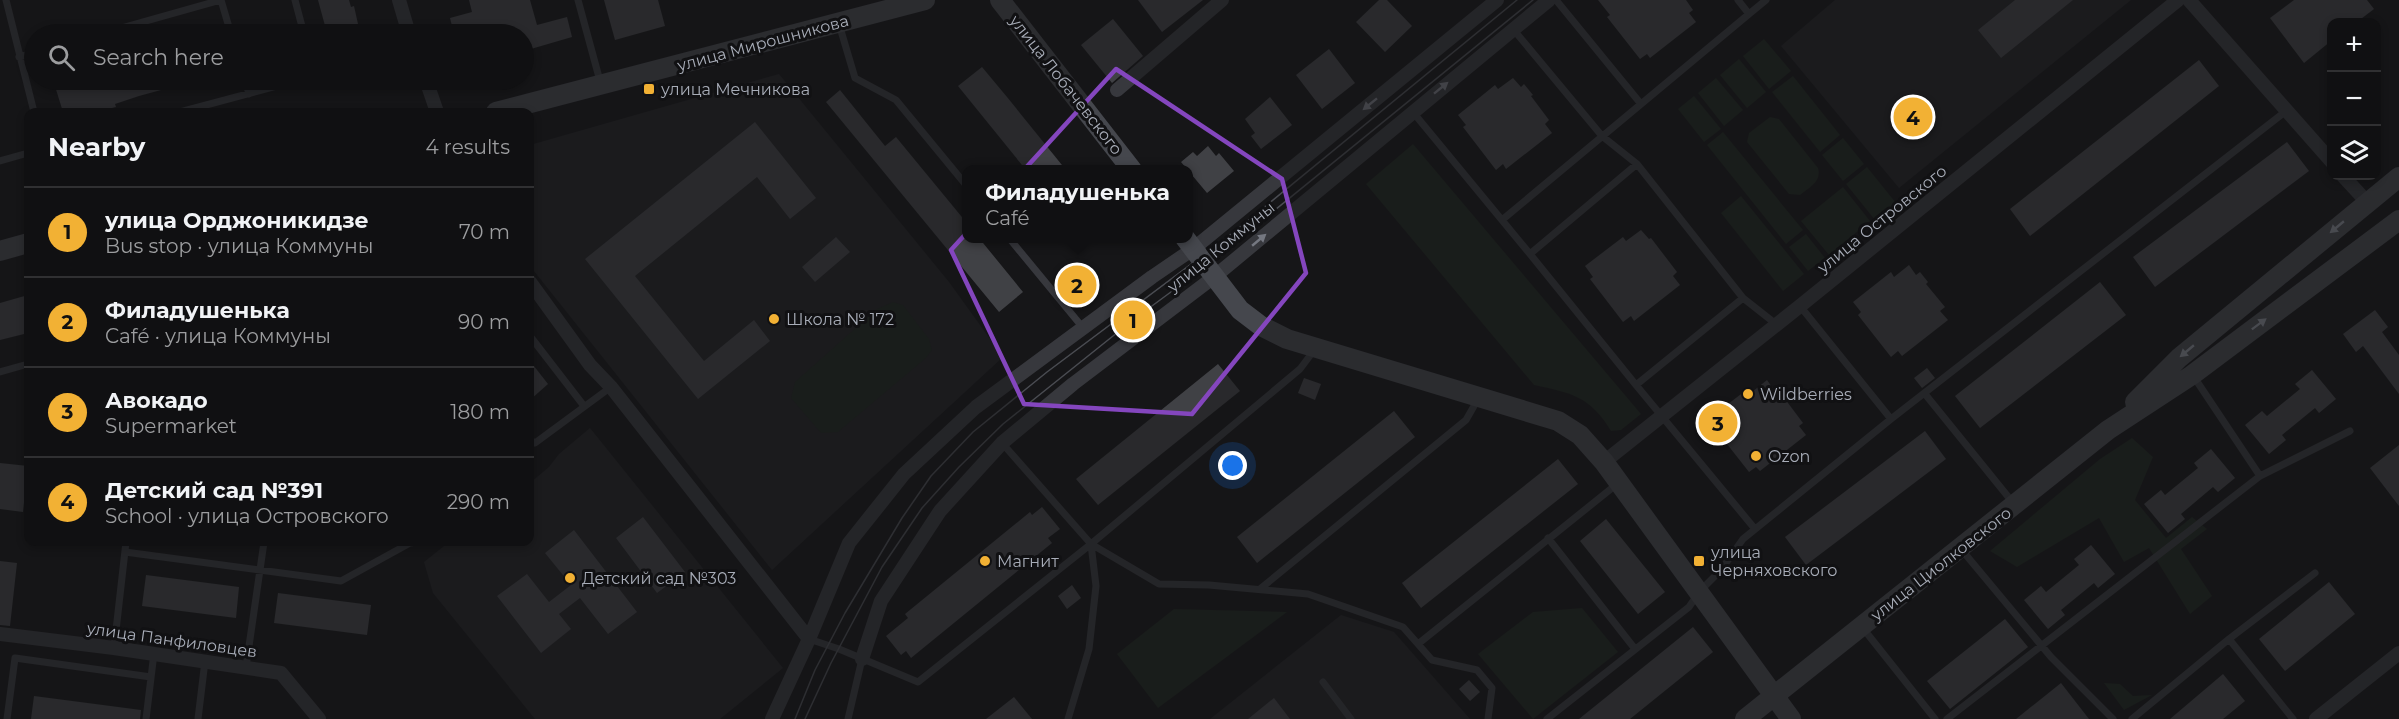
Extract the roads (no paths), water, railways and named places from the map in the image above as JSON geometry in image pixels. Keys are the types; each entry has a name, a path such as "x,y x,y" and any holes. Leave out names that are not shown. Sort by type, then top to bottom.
{"street":[{"path":"399,0 406,24"},
{"name":"улица Мирошникова","path":"512,108 925,0"},
{"name":"улица Лобачевского","path":"1000,0 1128,165"},
{"path":"1117,90 1221,0"},
{"name":"улица Коммуны","path":"1193,241 1497,0"},
{"name":"улица Коммуны","path":"862,659 881,602 940,511 1002,442 1549,0"},
{"name":"улица Островского","path":"1604,462 2178,0"},
{"path":"2189,0 2327,157"},
{"path":"429,90 435,108"},
{"name":"улица Циолковского","path":"1773,696 2016,506 2108,430 2179,358 2399,177"},
{"path":"2347,180 2367,202"},
{"name":"улица Циолковского","path":"2108,430 2192,375 2396,228"},
{"path":"0,251 24,244"},
{"path":"1189,244 1240,310 1261,326 1287,339 1558,421 1580,435 1604,462 1700,591 1791,719"},
{"name":"улица Коммуны","path":"772,719 849,543 904,474 976,407 1152,277 1189,244"},
{"path":"534,288 590,366 611,387 808,639"},
{"name":"улица Панфиловцев","path":"0,634 154,653 281,673 319,719"},
{"path":"2316,719 2399,653"},
{"path":"1744,719 1773,696"}],"lane":[{"path":"6,0 24,73"},
{"path":"136,24 221,0 228,24"},
{"path":"295,0 301,24"},
{"path":"578,0 601,86"},
{"path":"1556,0 1641,104"},
{"path":"1737,0 1749,14"},
{"path":"1502,220 1766,0"},
{"path":"838,22 855,78 896,100 962,180"},
{"path":"1513,29 1602,136 1637,164 1743,298 1776,324"},
{"path":"20,57 24,56"},
{"path":"28,90 33,108"},
{"path":"248,90 249,94"},
{"path":"195,108 263,90"},
{"path":"1412,111 1660,417 1755,529"},
{"path":"1547,719 1689,607 1700,591 1721,570 1743,539 1755,529 1891,419 2286,111"},
{"path":"0,161 24,154"},
{"path":"1530,254 1637,164"},
{"path":"1014,243 1084,329"},
{"path":"1636,386 1743,298"},
{"path":"1800,306 1891,419"},
{"path":"534,341 584,406"},
{"path":"808,639 918,682 1091,544 1300,369 1316,348"},
{"path":"0,372 24,365"},
{"path":"2192,375 2260,476"},
{"path":"534,442 611,387"},
{"path":"1925,394 2016,506"},
{"path":"1260,589 1466,420 1478,398"},
{"path":"1947,719 2260,476 2350,431"},
{"path":"1002,442 1091,544 1159,584 1308,594 1403,627 1432,660 1477,670 1492,688 1488,719"},
{"path":"1418,644 1619,482"},
{"path":"1548,538 1635,649"},
{"path":"1068,719 1089,649 1096,586 1091,544"},
{"path":"114,648 125,546"},
{"path":"246,667 263,546"},
{"path":"124,552 341,581 405,546"},
{"path":"1961,549 2042,647 2113,719"},
{"path":"2132,719 2229,639 2315,573"},
{"path":"1862,626 1935,719"},
{"path":"2229,639 2293,719"},
{"path":"146,719 154,653"},
{"path":"7,719 15,658 151,677"},
{"path":"848,719 862,659"},
{"path":"198,719 205,661"},
{"path":"1323,682 1351,719"}],"tram line":[{"path":"795,719 815,670 845,613 902,518 931,476 973,432 1047,372 1234,232 1517,0"},
{"path":"805,719 831,663 882,567 922,508 959,467 1003,424 1133,320 1206,266 1533,0"}],"place":[{"name":"улица Мечникова","path":"649,89"},
{"name":"Детский сад №391","path":"1913,117"},
{"name":"Филадушенька","path":"1077,285"},
{"name":"Школа № 172","path":"774,319"},
{"name":"улица Орджоникидзе","path":"1133,320"},
{"name":"Wildberries","path":"1748,394"},
{"name":"Авокадо","path":"1718,423"},
{"name":"Ozon","path":"1756,456"},
{"name":"Магнит","path":"985,561"},
{"name":"улица Черняховского","path":"1699,561"},
{"name":"Детский сад №303","path":"570,578"}]}
